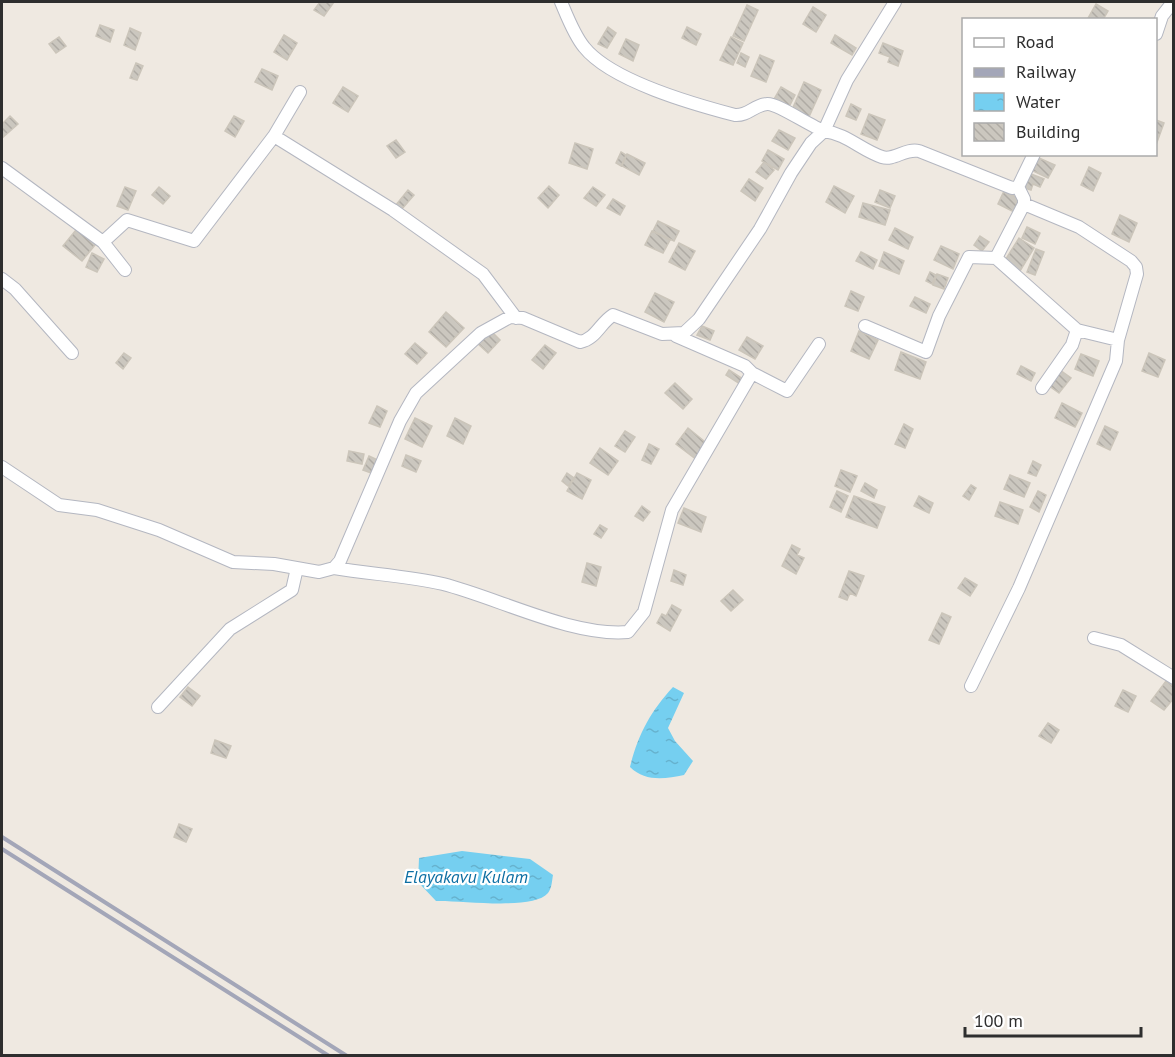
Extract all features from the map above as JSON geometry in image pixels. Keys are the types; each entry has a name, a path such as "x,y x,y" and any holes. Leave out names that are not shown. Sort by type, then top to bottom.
{"street":[{"path":"561,2 583,46 598,61 670,98 735,115 746,114 760,106 773,105 824,131 852,140 882,157 892,158 911,149 1004,187 1018,187"},
{"path":"676,336 690,329 699,319 760,229 791,173 811,143 824,131 847,80 894,2"},
{"path":"1157,29 1162,16 1173,2"},
{"path":"104,242 127,220 194,241 274,136 300,92"},
{"path":"274,136 393,210 483,274 516,318"},
{"path":"1018,187 1033,156"},
{"path":"2,168 104,242 125,270"},
{"path":"996,258 1024,204 1018,187"},
{"path":"971,686 1029,567 1116,361 1118,340 1137,274 1135,265 1078,227 1024,204"},
{"path":"865,326 926,352 939,316 969,256 996,258 1077,330 1118,340"},
{"path":"2,279 15,289 72,353"},
{"path":"334,568 340,561 410,401 482,333 497,322 516,318 580,342 593,336 605,320 613,315 662,334 676,336 746,366 752,373 787,391 819,344"},
{"path":"1042,388 1072,345 1077,330"},
{"path":"2,467 60,505 97,510 159,530 233,562 319,572 334,568 442,584 581,627 615,633 628,632 644,612 672,510 752,373"},
{"path":"158,707 230,629 292,590 297,568"},
{"path":"1094,638 1121,645 1173,678"}],"water":[{"path":"673,687 684,693 668,728 675,741 693,761 684,775 656,778 642,775 630,767 637,744 658,705"},
{"name":"Elayakavu Kulam","path":"462,851 530,859 553,875 550,889 540,898 528,902 436,901 418,882 419,858"}],"building":[{"path":"320,2 334,2 324,16 314,10"},
{"path":"1096,4 1108,11 1104,18 1088,18"},
{"path":"747,5 758,10 744,41 733,36"},
{"path":"813,7 826,15 816,32 803,24"},
{"path":"100,25 114,30 110,42 96,36"},
{"path":"608,27 616,33 607,48 598,44"},
{"path":"687,27 701,34 696,45 682,38"},
{"path":"130,28 141,33 135,50 124,45"},
{"path":"284,35 297,43 287,60 274,52"},
{"path":"835,35 856,48 852,55 831,43"},
{"path":"59,37 66,46 56,53 49,44"},
{"path":"731,37 743,43 733,65 720,60"},
{"path":"626,39 639,45 633,61 619,54"},
{"path":"883,43 903,51 898,66 888,62 890,57 879,53"},
{"path":"741,53 749,57 745,67 737,63"},
{"path":"760,55 774,61 766,82 751,76"},
{"path":"136,63 143,66 137,80 130,78"},
{"path":"262,69 278,76 272,90 255,82"},
{"path":"804,82 821,90 808,119 791,112"},
{"path":"343,87 358,96 348,112 333,103"},
{"path":"781,87 795,95 788,109 773,101"},
{"path":"851,104 861,109 856,120 846,116"},
{"path":"869,114 885,120 877,140 861,134"},
{"path":"10,116 18,124 2,138 2,124"},
{"path":"234,116 244,121 235,137 225,131"},
{"path":"1157,120 1164,123 1157,142"},
{"path":"779,130 795,138 788,150 772,141"},
{"path":"396,140 405,152 396,158 387,146"},
{"path":"575,143 593,149 587,169 569,163"},
{"path":"768,150 784,159 778,170 762,161"},
{"path":"621,152 626,155 621,166 616,163"},
{"path":"627,154 645,163 639,175 622,166"},
{"path":"1039,158 1055,165 1048,178 1033,171"},
{"path":"764,162 774,170 766,179 756,172"},
{"path":"1089,167 1101,173 1093,191 1081,185"},
{"path":"1031,174 1044,179 1040,187 1033,184 1031,190 1025,188"},
{"path":"749,179 763,188 755,201 741,191"},
{"path":"549,186 559,195 548,208 538,198"},
{"path":"834,186 854,196 845,213 826,202"},
{"path":"125,187 136,191 128,210 117,206"},
{"path":"159,187 170,196 163,204 152,195"},
{"path":"593,187 605,195 596,206 584,198"},
{"path":"408,190 414,195 401,210 395,206"},
{"path":"880,190 895,196 890,208 875,202"},
{"path":"1004,191 1022,200 1016,213 998,204"},
{"path":"613,199 625,206 620,215 607,208"},
{"path":"863,203 890,210 885,225 859,217"},
{"path":"1120,215 1137,223 1129,242 1112,234"},
{"path":"658,221 679,231 674,241 653,231"},
{"path":"80,225 99,240 82,261 63,246"},
{"path":"1027,227 1040,233 1035,244 1022,238"},
{"path":"895,228 913,237 908,249 889,240"},
{"path":"652,231 670,240 663,253 645,245"},
{"path":"980,236 989,242 982,251 974,245"},
{"path":"1019,238 1034,248 1020,271 1004,262"},
{"path":"679,243 695,251 685,270 669,262"},
{"path":"941,246 959,254 953,269 934,260"},
{"path":"1036,249 1044,252 1035,275 1027,272"},
{"path":"861,252 877,260 873,269 856,261"},
{"path":"884,252 904,261 899,274 879,266"},
{"path":"92,253 104,259 97,272 86,267"},
{"path":"930,272 936,275 932,284 926,281"},
{"path":"937,274 948,278 944,289 933,285"},
{"path":"851,291 864,297 858,311 845,306"},
{"path":"655,293 674,302 664,322 645,312"},
{"path":"915,297 930,304 926,313 910,306"},
{"path":"446,312 464,328 446,347 429,332"},
{"path":"702,326 714,331 710,340 697,335"},
{"path":"490,330 500,340 488,353 477,343"},
{"path":"859,331 878,340 869,359 851,351"},
{"path":"747,337 763,346 755,359 739,350"},
{"path":"415,343 427,353 417,364 405,354"},
{"path":"545,345 556,353 543,369 532,360"},
{"path":"901,352 926,362 920,379 895,370"},
{"path":"124,353 131,358 123,369 116,363"},
{"path":"1149,353 1165,360 1158,377 1142,371"},
{"path":"1081,354 1099,361 1093,376 1075,369"},
{"path":"1021,366 1035,373 1031,381 1017,374"},
{"path":"729,370 743,379 740,384 726,375"},
{"path":"1060,370 1071,378 1059,393 1048,385"},
{"path":"675,383 692,399 683,409 665,393"},
{"path":"1062,403 1082,413 1075,427 1055,418"},
{"path":"377,406 387,411 380,427 369,423"},
{"path":"415,418 432,426 422,447 405,439"},
{"path":"455,418 471,426 463,444 447,436"},
{"path":"904,424 913,429 905,448 895,444"},
{"path":"1105,426 1118,432 1110,450 1097,444"},
{"path":"688,428 709,445 697,460 676,444"},
{"path":"625,431 635,437 625,452 615,446"},
{"path":"649,444 659,449 651,464 642,460"},
{"path":"600,448 618,461 608,475 590,463"},
{"path":"349,451 364,454 362,464 347,461"},
{"path":"406,455 421,461 416,472 402,466"},
{"path":"369,456 380,461 374,474 363,470"},
{"path":"1033,461 1041,465 1036,476 1028,473"},
{"path":"841,470 857,476 850,492 835,486"},
{"path":"567,473 574,478 568,486 562,481"},
{"path":"577,473 591,480 582,499 567,491"},
{"path":"1010,475 1030,483 1024,497 1004,489"},
{"path":"865,483 877,490 874,498 861,491"},
{"path":"971,485 976,488 969,500 963,496"},
{"path":"837,491 848,496 841,512 830,507"},
{"path":"1038,491 1046,495 1039,512 1030,507"},
{"path":"854,496 885,507 877,528 846,517"},
{"path":"919,496 933,503 929,513 914,506"},
{"path":"1000,502 1023,510 1018,524 995,516"},
{"path":"642,506 650,512 643,521 635,516"},
{"path":"684,508 706,517 701,532 678,523"},
{"path":"600,525 607,529 601,538 594,534"},
{"path":"792,545 800,549 797,555 804,558 796,574 782,566"},
{"path":"587,563 601,567 596,586 582,582"},
{"path":"674,570 686,575 683,585 671,581"},
{"path":"849,571 864,576 856,596 850,593 847,600 839,597"},
{"path":"965,578 977,585 970,596 958,588"},
{"path":"733,590 743,600 731,611 721,601"},
{"path":"672,605 681,610 670,631 657,623 662,614 666,616"},
{"path":"942,613 951,617 939,644 929,640"},
{"path":"1166,681 1174,687 1174,698 1164,710 1151,701"},
{"path":"188,687 200,696 192,706 180,697"},
{"path":"1123,690 1136,696 1128,712 1115,706"},
{"path":"1048,723 1059,730 1051,743 1039,736"},
{"path":"215,740 231,746 226,758 211,753"},
{"path":"179,824 192,829 186,842 174,837"}],"railway":[{"path":"2,837 347,1056"},
{"path":"2,849 329,1056"}]}
